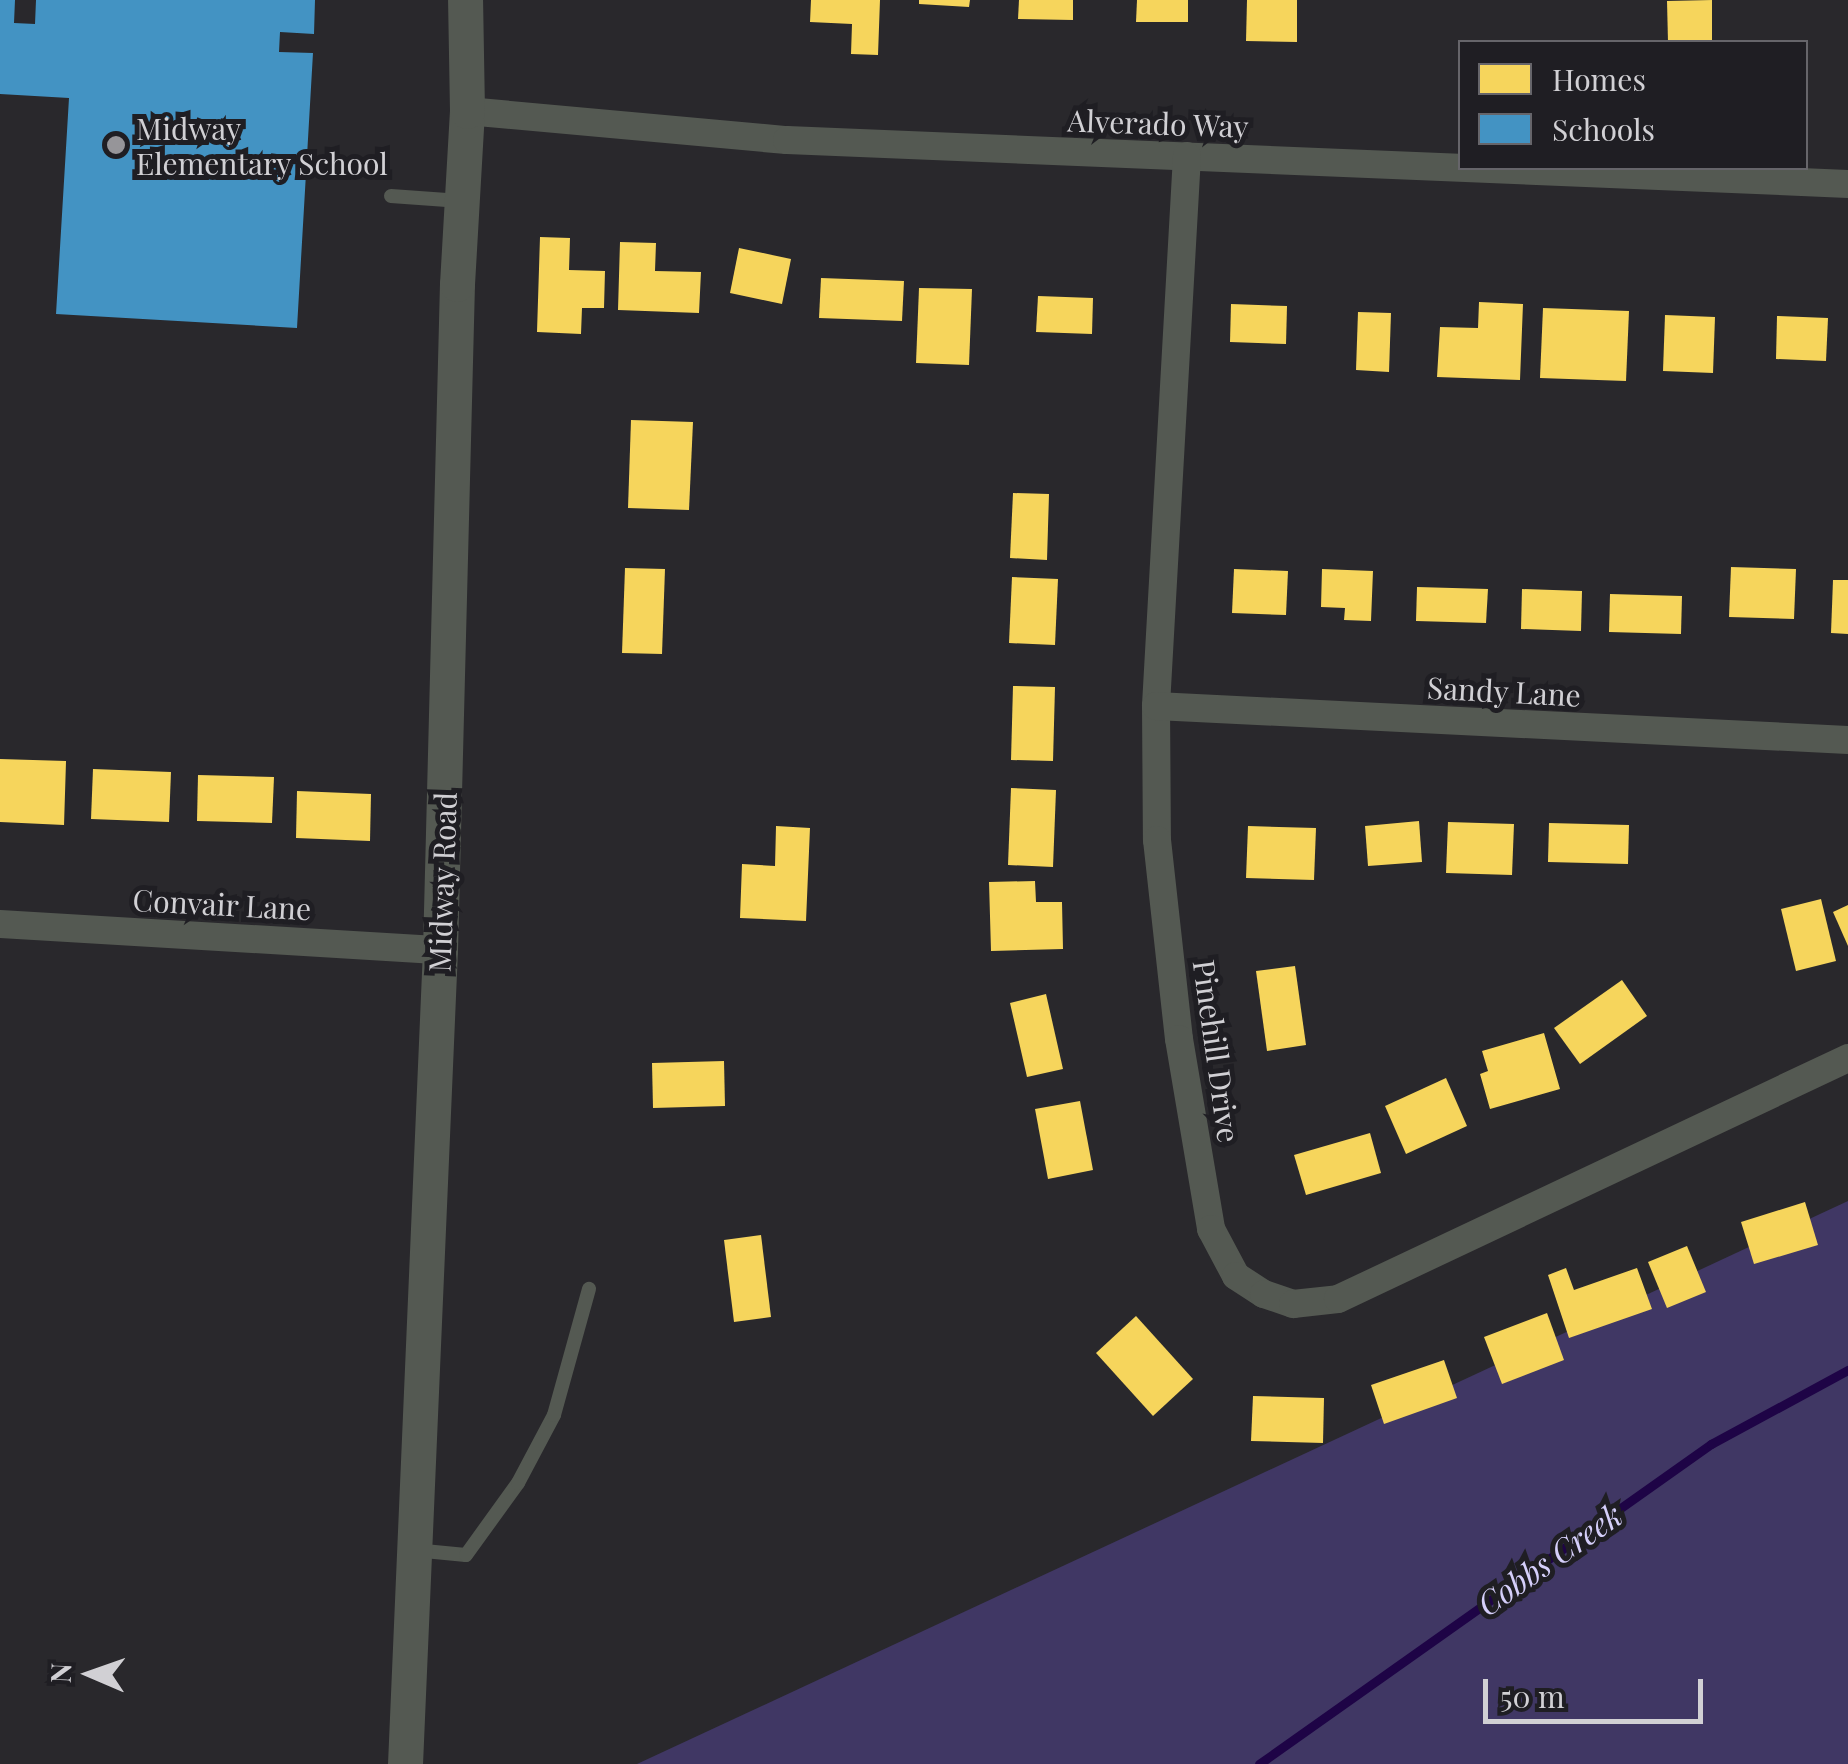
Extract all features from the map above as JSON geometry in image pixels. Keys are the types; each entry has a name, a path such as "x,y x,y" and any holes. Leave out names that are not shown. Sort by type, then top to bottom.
{"street":[{"name":"Midway Road","path":"406,1764 440,950 467,111 465,0"},
{"name":"Alverado Way","path":"467,111 787,140 1458,167"},
{"name":"Pinehill Drive","path":"1187,156 1156,706 1157,840 1180,1040 1211,1229 1236,1276 1264,1294 1292,1304 1338,1298 1848,1058"},
{"name":"Alverado Way","path":"1518,170 1848,184"},
{"name":"Sandy Lane","path":"1156,706 1848,740"},
{"name":"Convair Lane","path":"0,924 440,950"}],"lane":[{"path":"391,196 462,201"},
{"path":"414,1550 466,1555 518,1483 554,1415 589,1289"}],"shaded area":[{"path":"1848,1201 1848,1764 637,1764"}],"building: Homes":[{"path":"811,0 880,0 878,55 851,54 852,24 810,22"},
{"path":"919,0 970,0 969,7 919,4"},
{"path":"1019,0 1073,0 1073,20 1018,19"},
{"path":"1137,0 1188,0 1188,22 1136,22"},
{"path":"1247,0 1297,0 1297,42 1246,41"},
{"path":"1712,0 1712,40 1668,40 1667,1"},
{"path":"540,237 570,238 569,270 605,271 604,308 582,308 581,334 537,332"},
{"path":"620,242 656,243 655,271 701,272 699,313 618,310"},
{"path":"739,248 791,259 782,304 730,293"},
{"path":"821,278 904,281 902,321 819,318"},
{"path":"919,288 972,289 969,365 916,363"},
{"path":"1038,296 1093,298 1092,334 1036,332"},
{"path":"1479,302 1523,304 1520,380 1437,377 1440,327 1478,328"},
{"path":"1231,304 1287,306 1286,344 1230,342"},
{"path":"1543,308 1629,311 1626,381 1540,378"},
{"path":"1358,312 1391,313 1389,372 1356,370"},
{"path":"1665,315 1715,317 1713,373 1663,371"},
{"path":"1777,316 1828,318 1826,361 1776,359"},
{"path":"631,420 693,422 689,510 628,508"},
{"path":"1013,493 1049,494 1047,560 1010,558"},
{"path":"1731,567 1796,569 1794,619 1729,617"},
{"path":"625,568 665,569 662,654 622,653"},
{"path":"1234,569 1288,571 1286,615 1232,613"},
{"path":"1322,569 1373,571 1371,621 1344,620 1345,608 1321,607"},
{"path":"1012,577 1058,579 1055,645 1009,643"},
{"path":"1833,580 1848,580 1848,634 1831,633"},
{"path":"1417,587 1488,589 1486,623 1416,621"},
{"path":"1522,589 1582,591 1581,631 1521,629"},
{"path":"1610,594 1682,596 1681,634 1609,632"},
{"path":"1013,686 1055,687 1053,761 1011,760"},
{"path":"0,759 66,761 64,825 0,822"},
{"path":"93,769 171,772 169,822 91,819"},
{"path":"198,775 274,777 272,823 197,821"},
{"path":"1011,788 1056,790 1053,867 1008,865"},
{"path":"297,791 371,794 370,841 296,838"},
{"path":"1419,821 1422,862 1368,866 1365,826"},
{"path":"1448,822 1514,824 1512,875 1446,873"},
{"path":"1549,823 1629,825 1628,864 1548,862"},
{"path":"776,826 810,828 806,921 740,918 742,864 775,866"},
{"path":"1248,826 1316,828 1314,880 1246,878"},
{"path":"1035,881 1036,902 1062,902 1063,949 991,951 989,882"},
{"path":"1821,899 1836,961 1796,971 1781,909"},
{"path":"1848,905 1848,946 1833,912"},
{"path":"1295,966 1306,1045 1267,1051 1256,971"},
{"path":"1622,980 1647,1016 1580,1064 1554,1028"},
{"path":"1046,994 1063,1069 1027,1077 1010,1003"},
{"path":"1544,1033 1560,1089 1490,1109 1480,1074 1488,1071 1482,1051"},
{"path":"724,1061 725,1106 653,1108 652,1063"},
{"path":"1446,1078 1467,1126 1406,1154 1385,1106"},
{"path":"1080,1101 1093,1170 1048,1179 1035,1109"},
{"path":"1370,1133 1381,1173 1306,1195 1294,1155"},
{"path":"1805,1202 1818,1245 1754,1264 1741,1222"},
{"path":"761,1235 771,1317 734,1322 724,1240"},
{"path":"1687,1246 1706,1292 1667,1308 1648,1262"},
{"path":"1566,1268 1574,1290 1637,1268 1652,1309 1569,1338 1548,1275"},
{"path":"1547,1313 1564,1360 1502,1384 1484,1337"},
{"path":"1136,1316 1193,1379 1153,1416 1096,1353"},
{"path":"1444,1360 1457,1398 1384,1424 1371,1385"},
{"path":"1253,1396 1324,1398 1323,1443 1251,1441"}],"building: Schools":[{"path":"0,0 15,0 14,23 35,24 36,0 315,0 314,34 280,32 279,52 313,53 297,328 56,314 69,98 0,94"}],"waterway":[{"name":"Cobbs Creek","path":"1259,1764 1711,1444 1848,1370"}],"place":[{"name":"Midway Elementary School","path":"116,145"}]}
